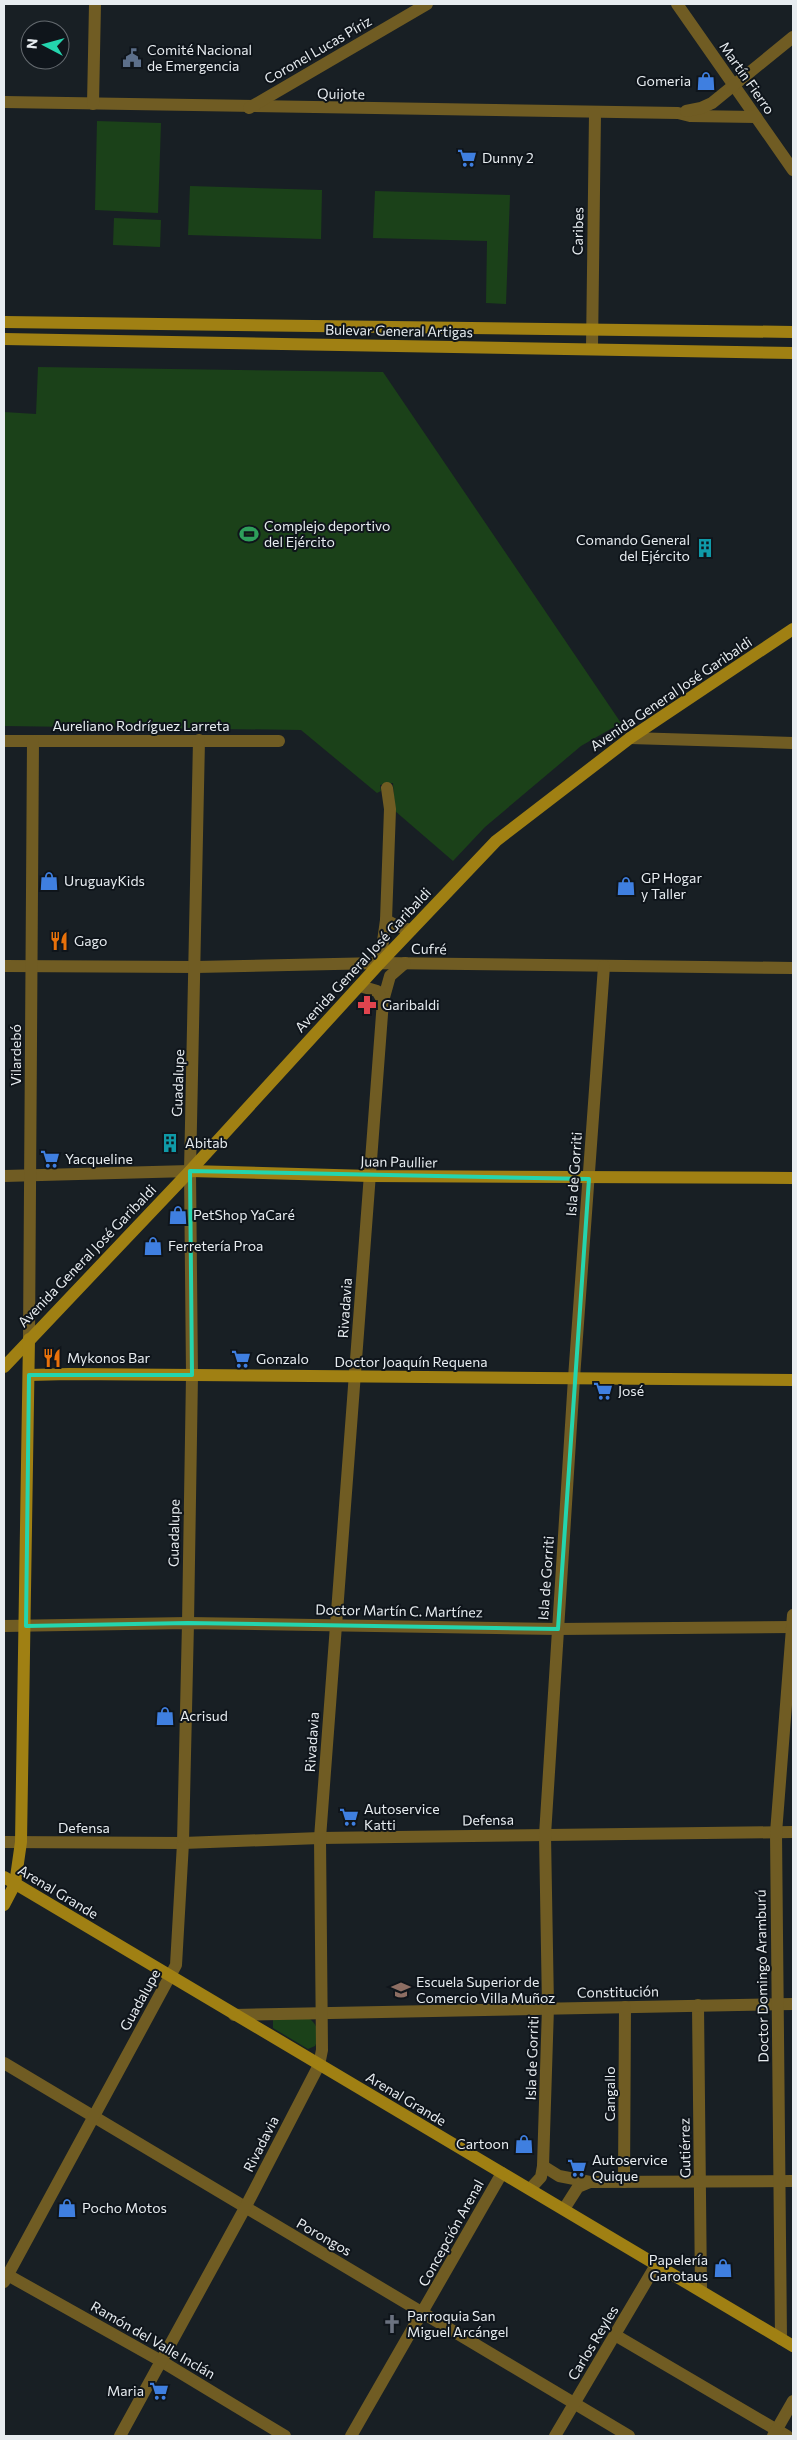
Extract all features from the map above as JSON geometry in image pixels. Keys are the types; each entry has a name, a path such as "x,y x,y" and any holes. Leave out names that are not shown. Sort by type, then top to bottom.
{"street":[{"path":"93,104 95,4"},
{"name":"Martín Fierro","path":"677,4 793,170"},
{"name":"Coronel Lucas Píriz","path":"249,108 420,6"},
{"name":"Quijote","path":"4,102 249,108 678,113 707,106 735,86 793,37"},
{"name":"Caribes","path":"592,349 595,113"},
{"name":"Quijote","path":"678,113 690,116 756,117"},
{"name":"Bulevar General Artigas","path":"4,322 592,331 793,332"},
{"name":"Bulevar General Artigas","path":"4,340 793,353"},
{"name":"Avenida General José Garibaldi","path":"4,1367 496,841 630,738 793,629"},
{"path":"630,738 793,743"},
{"name":"Guadalupe","path":"5,2277 176,1965 183,1842 188,1623 192,1375 190,1170 196,967 199,740"},
{"name":"Aureliano Rodríguez Larreta","path":"4,741 279,741"},
{"name":"Vilardebó","path":"4,1905 15,1884 21,1842 29,1375 34,741"},
{"path":"380,963 386,920 390,809 387,788"},
{"path":"386,920 397,926 412,930"},
{"name":"Cufré","path":"4,966 196,967 380,963 793,968"},
{"name":"Rivadavia","path":"120,2436 245,2208 319,2065 322,2050 320,1838 383,1001 390,976 405,964"},
{"name":"Isla de Gorriti","path":"530,2189 540,2177 543,2166 548,2007 545,1835 574,1378 604,966"},
{"path":"360,986 377,991 383,1001"},
{"name":"Juan Paullier","path":"4,1176 190,1170 370,1176 589,1179 793,1178"},
{"name":"Doctor Joaquín Requena","path":"29,1375 793,1380"},
{"name":"Doctor Domingo Aramburú","path":"781,2339 776,1833 793,1615"},
{"name":"Doctor Martín C. Martínez","path":"4,1626 188,1623 558,1629 793,1627"},
{"name":"Defensa","path":"4,1842 183,1842 320,1838 793,1832"},
{"name":"Arenal Grande","path":"4,1877 793,2346"},
{"name":"Constitución","path":"234,2015 548,2007 793,2004"},
{"name":"Gutiérrez","path":"698,2006 701,2290"},
{"name":"Cangallo","path":"624,2182 625,2007"},
{"name":"Porongos","path":"4,2063 629,2436"},
{"path":"543,2166 559,2176 590,2182 793,2181"},
{"name":"Concepción Arenal","path":"351,2436 424,2313 502,2173"},
{"path":"564,2209 578,2187 590,2182"},
{"name":"Carlos Reyles","path":"555,2436 656,2265"},
{"name":"Ramón del Valle Inclán","path":"5,2277 161,2361 285,2436"},
{"path":"615,2335 779,2434 793,2401"}],"highlighted area":[{"path":"190,1171 589,1179 558,1629 188,1623 26,1626 29,1375 192,1375"}],"green space":[{"path":"97,121 161,123 158,213 95,210"},
{"path":"190,186 322,190 321,239 188,235"},
{"path":"375,191 510,195 506,304 486,303 487,241 373,238"},
{"path":"114,218 161,220 160,247 113,245"},
{"name":"Complejo deportivo del Ejército","path":"38,367 383,372 621,723 581,746 485,827 453,861 395,811 393,783 380,785 381,791 377,793 301,730 4,726 4,412 36,414"},
{"path":"273,2018 308,2018 311,2020 317,2030 315,2046 308,2049 273,2028"}],"place":[{"name":"Comité Nacional de Emergencia","path":"132,58"},
{"name":"Gomeria","path":"706,81"},
{"name":"Dunny 2","path":"467,158"},
{"name":"Complejo deportivo del Ejército","path":"249,534"},
{"name":"Comando General del Ejército","path":"705,548"},
{"name":"UruguayKids","path":"49,881"},
{"name":"GP Hogar y Taller","path":"626,886"},
{"name":"Gago","path":"59,941"},
{"name":"Garibaldi","path":"367,1005"},
{"name":"Abitab","path":"170,1143"},
{"name":"Yacqueline","path":"50,1159"},
{"name":"PetShop YaCaré","path":"178,1215"},
{"name":"Ferretería Proa","path":"153,1246"},
{"name":"Mykonos Bar","path":"52,1358"},
{"name":"Gonzalo","path":"241,1359"},
{"name":"José","path":"603,1391"},
{"name":"Acrisud","path":"165,1716"},
{"name":"Autoservice Katti","path":"349,1817"},
{"name":"Escuela Superior de Comercio Villa Muñoz","path":"401,1990"},
{"name":"Cartoon","path":"524,2144"},
{"name":"Autoservice Quique","path":"577,2168"},
{"name":"Pocho Motos","path":"67,2208"},
{"name":"Papelería Garotaus","path":"723,2268"},
{"name":"Parroquia San Miguel Arcángel","path":"392,2324"},
{"name":"Maria","path":"159,2391"}]}
